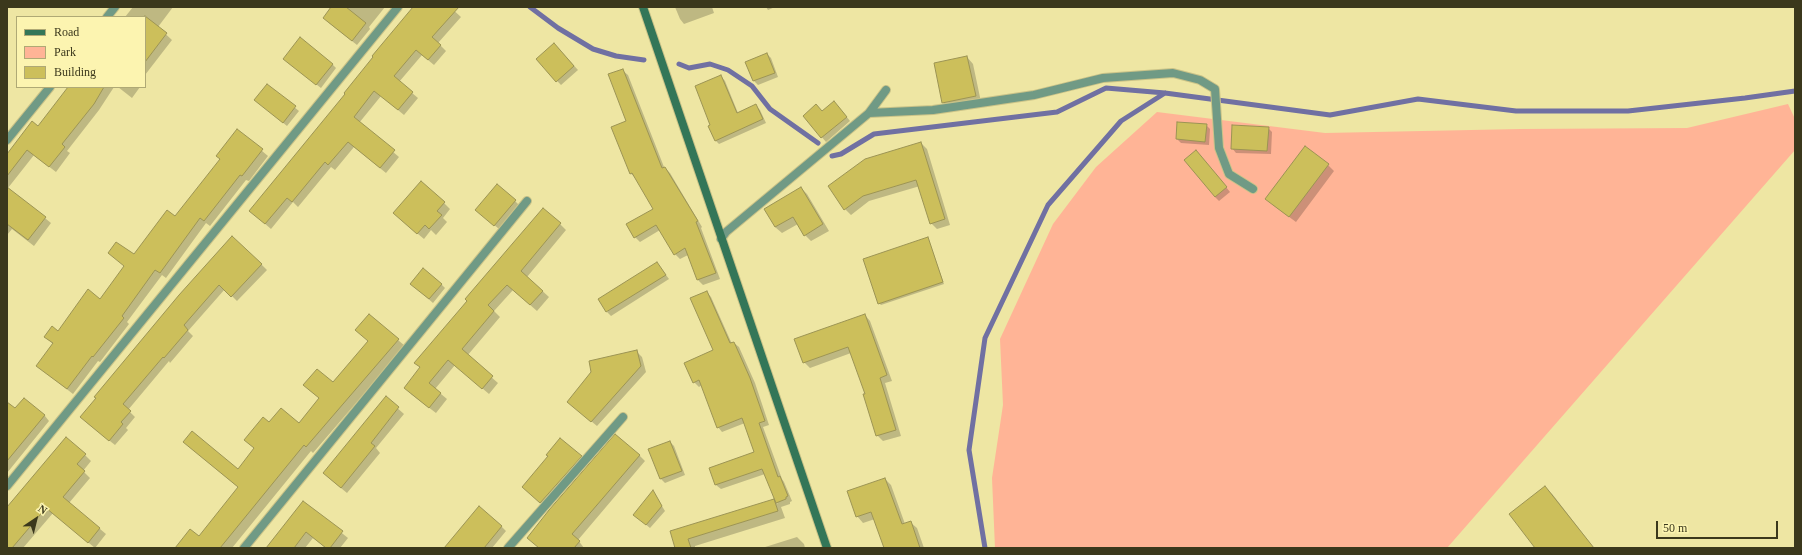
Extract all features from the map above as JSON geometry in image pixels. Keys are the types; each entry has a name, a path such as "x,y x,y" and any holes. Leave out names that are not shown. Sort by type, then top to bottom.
{"main road":[{"path":"643,7 827,548"}],"street":[{"path":"108,16 115,7"},
{"path":"7,486 398,7"},
{"path":"869,113 933,110 1034,94 1103,78 1173,73 1200,80 1215,89 1219,148 1229,174 1253,189"},
{"path":"7,140 49,88"},
{"path":"721,239 726,232 869,113 886,90"},
{"path":"244,548 527,201"},
{"path":"508,548 623,417"}],"green space":[{"path":"1788,104 1795,119 1795,150 1447,548 995,548 992,478 1003,405 1000,339 1053,224 1096,167 1157,112 1325,133 1520,129 1687,128"}],"building":[{"path":"331,7 346,7 366,23 352,41 323,18"},
{"path":"413,7 459,7 432,37 441,45 428,60 416,50 394,76 413,92 398,110 374,91 354,117 395,150 380,168 348,142 328,165 325,162 292,202 287,198 265,224 249,211 345,94 344,93 373,57 372,56"},
{"path":"146,17 167,33 146,61"},
{"path":"300,37 333,64 316,85 283,59"},
{"path":"554,43 574,66 556,82 536,59"},
{"path":"767,53 775,73 753,81 745,62"},
{"path":"967,56 976,96 942,103 934,63"},
{"path":"623,69 662,168 665,167 698,221 696,222 716,273 697,280 685,248 674,255 656,225 634,238 626,224 653,209 632,173 630,174 611,127 626,121 608,74"},
{"path":"721,75 737,113 756,104 763,119 715,141 708,126 710,125 695,86"},
{"path":"267,84 296,106 283,123 254,100"},
{"path":"67,88 103,88 94,104 62,144 65,147 49,167 27,150 7,176 7,154 32,121 38,126"},
{"path":"834,101 847,117 821,138 803,116 816,104 822,111"},
{"path":"1177,122 1207,124 1205,142 1176,139"},
{"path":"1232,125 1269,127 1267,151 1231,149"},
{"path":"237,129 263,149 242,176 240,175 204,221 200,218 160,273 155,270 122,316 124,318 67,389 36,366 53,343 44,337 52,326 58,331 88,289 100,299 124,266 108,253 116,242 134,254 167,210 175,216 220,159 216,156"},
{"path":"921,142 945,219 930,224 916,180 863,196 844,210 828,186 865,159"},
{"path":"1305,146 1329,164 1289,217 1265,199"},
{"path":"1196,150 1227,187 1215,197 1184,160"},
{"path":"421,181 445,202 437,211 442,215 429,229 425,225 417,234 393,213"},
{"path":"497,184 516,200 494,226 475,210"},
{"path":"7,187 46,217 28,240 7,224"},
{"path":"801,187 823,224 804,236 793,217 775,227 764,209"},
{"path":"543,208 561,223 521,271 543,291 530,305 507,285 488,305 494,311 462,349 493,376 482,389 448,360 429,383 441,393 429,408 404,388 420,367 414,363 467,301 465,299"},
{"path":"232,236 262,264 231,297 219,285 184,325 188,330 123,404 131,411 121,422 123,424 109,441 80,417 96,398 94,397 179,295"},
{"path":"928,237 943,282 878,304 863,259"},
{"path":"657,262 666,275 606,312 598,299"},
{"path":"423,268 442,284 429,299 410,284"},
{"path":"707,291 730,343 734,342 750,378 765,421 759,423 778,477 780,476 788,496 786,499 776,503 762,469 715,485 709,468 754,452 742,418 717,428 699,380 693,383 684,363 713,350 690,298"},
{"path":"369,314 399,339 306,447 304,445 220,548 175,548 190,529 199,536 238,487 183,442 192,431 238,469 254,448 244,440 263,417 269,422 281,408 299,423 319,398 303,385 317,369 333,382 368,341 355,330"},
{"path":"865,314 887,375 880,378 896,430 876,436 863,394 865,394 848,347 803,363 794,339"},
{"path":"637,350 641,366 591,422 567,402 591,372 589,361"},
{"path":"386,396 399,407 371,443 375,446 341,488 323,473"},
{"path":"24,398 45,415 7,461 7,402 15,408"},
{"path":"615,434 640,455 572,534 580,541 574,548 539,548 527,538 549,510"},
{"path":"66,437 86,454 77,464 85,471 63,497 100,528 88,543 46,508 12,548 7,548 7,507"},
{"path":"560,438 582,456 540,503 522,487 548,456 546,455"},
{"path":"670,441 682,471 660,479 648,449"},
{"path":"885,478 902,524 911,521 920,548 884,548 871,512 856,517 847,491"},
{"path":"1545,486 1594,548 1535,548 1509,514"},
{"path":"653,490 662,506 646,525 633,515"},
{"path":"774,499 778,511 688,539 691,548 675,548 670,531"},
{"path":"303,501 343,531 330,548 326,548 306,532 294,548 266,548"},
{"path":"479,506 502,526 484,548 444,548"}],"waterway":[{"path":"530,7 558,28 593,49 616,56 644,60"},
{"path":"679,64 689,68 710,64 728,70 752,86 770,109 818,143"},
{"path":"832,156 841,154 874,134 1057,112 1106,88 1165,93 1330,115 1418,99 1516,111 1628,111 1795,91"},
{"path":"985,548 969,450 985,338 1048,205 1121,121 1165,93"}]}
